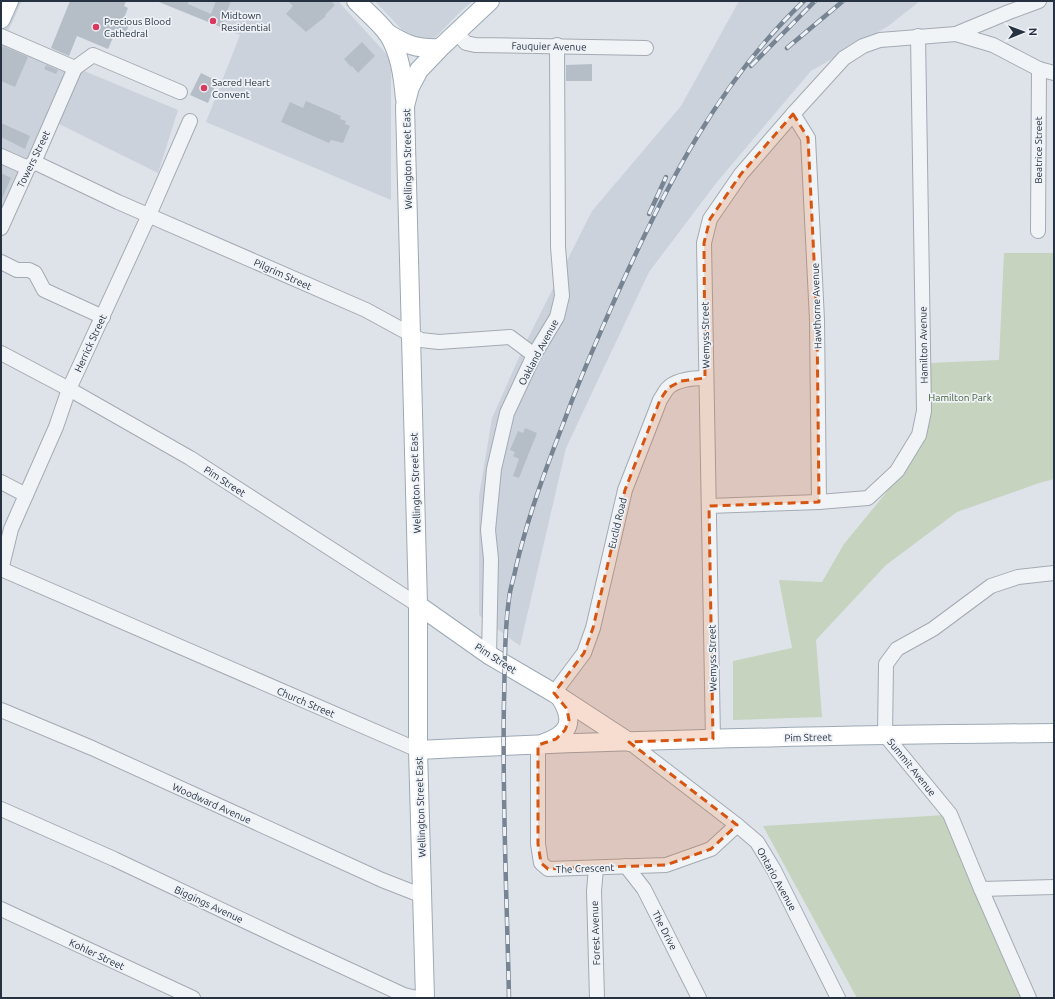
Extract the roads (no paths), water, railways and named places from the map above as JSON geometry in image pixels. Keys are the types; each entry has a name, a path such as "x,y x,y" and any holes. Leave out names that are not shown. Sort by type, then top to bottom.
{"main road":[{"path":"1,19 9,1"},
{"path":"356,1 387,33 394,45 401,67 405,106"},
{"name":"Wellington Street East","path":"425,998 418,750 418,605 405,106 410,87 419,70 490,1"},
{"path":"387,33 402,42 413,46 425,49 440,48"},
{"name":"Pim Street","path":"418,605 489,655 557,695 629,742 886,735 1054,733"},
{"path":"538,745 556,739 565,730 569,720 567,709 557,695"},
{"name":"Church Street","path":"418,750 629,742"}],"street":[{"path":"918,36 956,34 1039,1"},
{"name":"Fauquier Avenue","path":"457,33 466,43 475,45 557,45 646,48"},
{"path":"956,34 993,45 1039,69 1054,73"},
{"path":"1,36 75,68 93,55 180,92"},
{"name":"Wemyss Street","path":"713,739 705,378 704,244 710,219 741,174 844,58 863,46 880,40 918,36"},
{"name":"Hamilton Avenue","path":"709,506 819,502 868,498 897,471 919,435 924,411 918,36"},
{"name":"Oakland Avenue","path":"489,655 491,559 488,530 494,469 507,413 534,355 557,317 562,296 558,247 557,45"},
{"name":"Towers Street","path":"1,228 75,68"},
{"name":"Beatrice Street","path":"1038,231 1039,69"},
{"name":"Hawthorne Avenue","path":"793,114 808,138 817,320 819,502"},
{"name":"Herrick Street","path":"1,570 11,529 56,427 69,389 103,317 190,121"},
{"name":"Pilgrim Street","path":"1,156 31,165 366,310 421,340 439,342 510,337 534,355"},
{"path":"1,262 17,270 29,270 35,273 44,290 103,317"},
{"name":"Pim Street","path":"1,353 69,389 190,458 418,605"},
{"name":"Euclid Road","path":"557,695 584,653 593,628 625,490 660,400 668,388 681,381 694,378 705,378"},
{"path":"1,482 26,495"},
{"name":"Church Street","path":"1,570 418,750"},
{"name":"Summit Avenue","path":"1029,998 950,814 886,735 886,664 897,649 933,629 991,586 1018,577 1054,573"},
{"name":"Woodward Avenue","path":"1,710 99,752 382,880 423,896"},
{"name":"Ontario Avenue","path":"629,742 737,825 756,842 774,870 838,998"},
{"name":"The Crescent","path":"538,745 538,844 541,863 548,869 666,865 711,849 737,825"},
{"name":"Biggings Avenue","path":"1,809 114,859 397,991 417,998"},
{"name":"The Drive","path":"626,866 644,889 699,998"},
{"name":"Forest Avenue","path":"596,868 594,891 597,998"},
{"path":"981,889 1054,887"},
{"name":"Kohler Street","path":"1,909 192,998"}],"railway":[{"path":"509,998 504,775 505,650 506,624 510,595 526,529 551,456 591,354 637,251 676,174 721,100 746,65 774,32 804,1"},
{"path":"751,66 815,1"},
{"path":"787,48 843,1"},
{"path":"649,214 666,177"}],"place":[{"name":"Midtown Residential","path":"213,21"},
{"name":"Precious Blood Cathedral","path":"96,27"},
{"name":"Sacred Heart Convent","path":"204,88"}],"park label":[{"name":"Hamilton Park","path":"960,397"}]}
